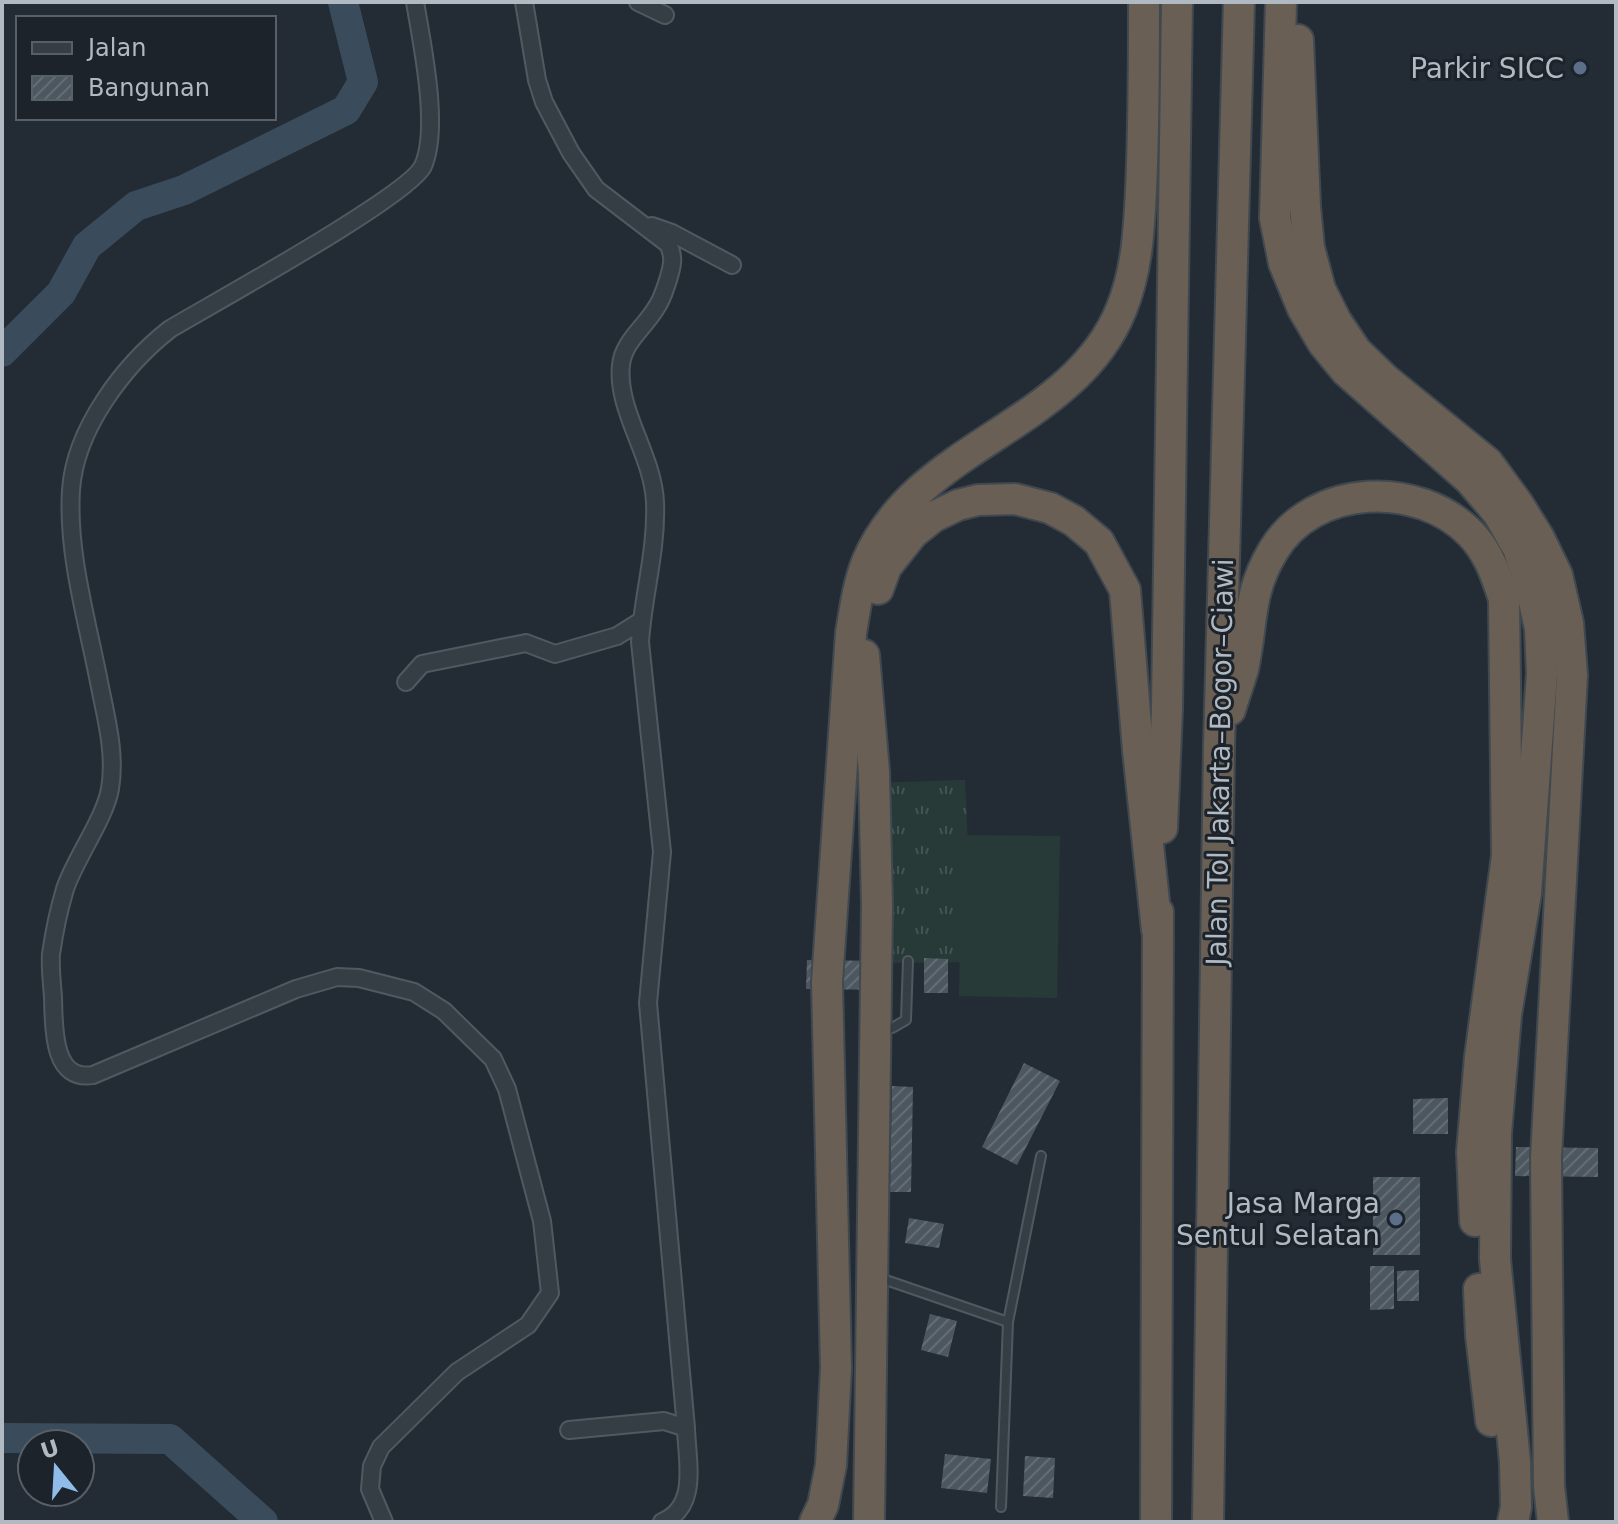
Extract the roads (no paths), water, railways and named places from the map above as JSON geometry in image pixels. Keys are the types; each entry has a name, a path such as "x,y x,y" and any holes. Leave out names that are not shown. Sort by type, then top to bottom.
{"highway":[{"path":"840,1522 827,982 851,633 858,590 868,561 906,502 934,477 1053,397 1101,346 1121,311 1132,276 1139,225 1145,123 1144,2"},
{"name":"Jalan Tol Jakarta–Bogor–Ciawi","path":"1156,1522 1157,930 1167,709 1177,2"},
{"name":"Jalan Tol Jakarta–Bogor–Ciawi","path":"1208,1522 1219,746 1239,2"},
{"path":"1281,2 1275,218 1284,263 1303,309 1323,343 1346,371 1470,480 1498,513 1518,548 1540,628 1542,674 1526,893 1506,1015 1496,1133 1495,1259 1515,1462 1516,1507 1513,1522"},
{"path":"1295,2 1305,207 1309,248 1320,289 1356,351 1386,380 1488,463 1539,538 1557,575 1568,623 1572,675 1546,1158 1549,1486 1553,1522"},
{"path":"1219,746 1243,668 1250,608 1258,578 1275,547 1309,515 1340,501 1365,496 1393,496 1418,501 1458,522 1483,550 1493,566 1504,599 1507,856 1480,1057 1472,1152 1481,1335 1503,1522"},
{"path":"869,1522 877,905 874,783 864,652 872,609 886,567 913,533 933,517 978,500 1015,499 1050,508 1074,521 1099,542 1125,590 1157,930"},
{"path":"815,1522 823,1505 831,1465 836,1368"}],"street":[{"path":"384,1522 370,1489 372,1466 381,1447 457,1372 528,1325 550,1293 542,1221 507,1089 493,1059 444,1011 414,992 359,978 337,977 296,989 93,1075 81,1077 67,1069 55,1042 51,956 65,889 110,792 113,754 73,539 71,489 85,441 108,394 145,349 170,329 374,208 423,166 428,141 429,86 415,2"},
{"path":"524,2 528,42 537,80 558,128 586,177 596,189 668,244 673,255 658,306 623,354 620,367 623,391 651,471 655,502 652,570 641,621 640,642 662,852 648,1003 686,1428 688,1497 675,1517 662,1522"},
{"path":"638,2 665,15"},
{"path":"639,221 672,233 732,265"},
{"path":"406,682 422,664 526,643 555,654 617,636 641,621"},
{"path":"569,1430 664,1421 686,1428"}],"lane":[{"path":"876,1029 892,1028 906,1020 908,961"},
{"path":"1001,1507 1008,1322 1041,1156"},
{"path":"872,1275 1008,1322"}],"waterway":[{"path":"2,352 61,293 87,246 136,206 184,190 346,110 363,82 343,2"},
{"path":"2,1438 170,1439 263,1522"}],"place":[{"name":"Parkir SICC","path":"1580,68"},
{"name":"Jasa Marga Sentul Selatan","path":"1396,1219"}]}
